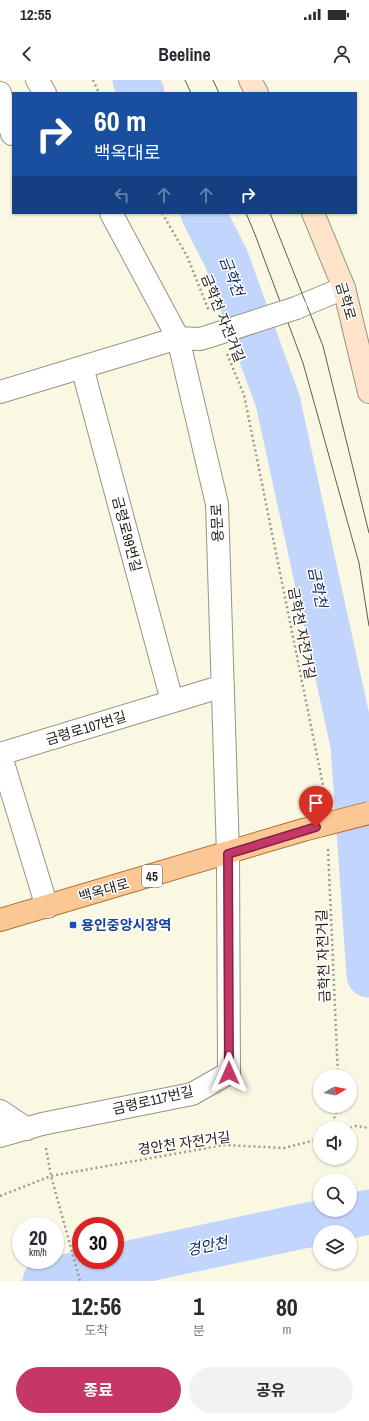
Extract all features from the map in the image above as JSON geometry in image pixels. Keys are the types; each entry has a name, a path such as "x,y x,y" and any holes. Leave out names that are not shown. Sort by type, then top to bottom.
{"main road":[{"path":"250,80 256,92"},
{"name":"금학로","path":"313,214 344,288 369,389"},
{"name":"백옥대로","path":"0,920 228,854 303,830 369,813"}],"street":[{"path":"37,80 44,92"},
{"path":"0,93 12,134"},
{"name":"용문로","path":"112,214 178,338 217,504 228,854"},
{"path":"0,392 178,338 200,339 210,336 296,308 344,288"},
{"name":"금령로99번길","path":"82,367 172,702"},
{"name":"금령로107번길","path":"0,754 223,686"},
{"path":"0,754 47,907"},
{"name":"금령로117번길","path":"0,1136 34,1127 192,1094 229,1073 228,854"},
{"path":"0,1111 34,1127"}],"path":[{"path":"93,80 99,92"},
{"name":"금학천 자전거길","path":"163,214 187,256 211,314"},
{"name":"금학천 자전거길","path":"226,351 244,395 326,806"},
{"name":"금학천 자전거길","path":"328,846 338,1069"},
{"path":"357,1126 369,1128"},
{"path":"34,1127 51,1176 80,1281"},
{"name":"경안천 자전거길","path":"0,1196 51,1176 224,1144 284,1148 313,1141"}],"waterway":[{"name":"금학천","path":"135,80 141,92"},
{"name":"금학천","path":"204,214 226,258 278,402 353,745 369,975"},
{"name":"경안천","path":"45,1281 369,1212"}],"tram line":[{"path":"185,80 191,92"},
{"path":"213,80 219,92"},
{"path":"246,214 303,363 359,563 369,626"},
{"path":"270,214 323,346 369,533"}],"place":[{"name":"용인중앙시장역","path":"73,925"}],"route":[{"path":"229,1073 228,854 316,827"}]}
